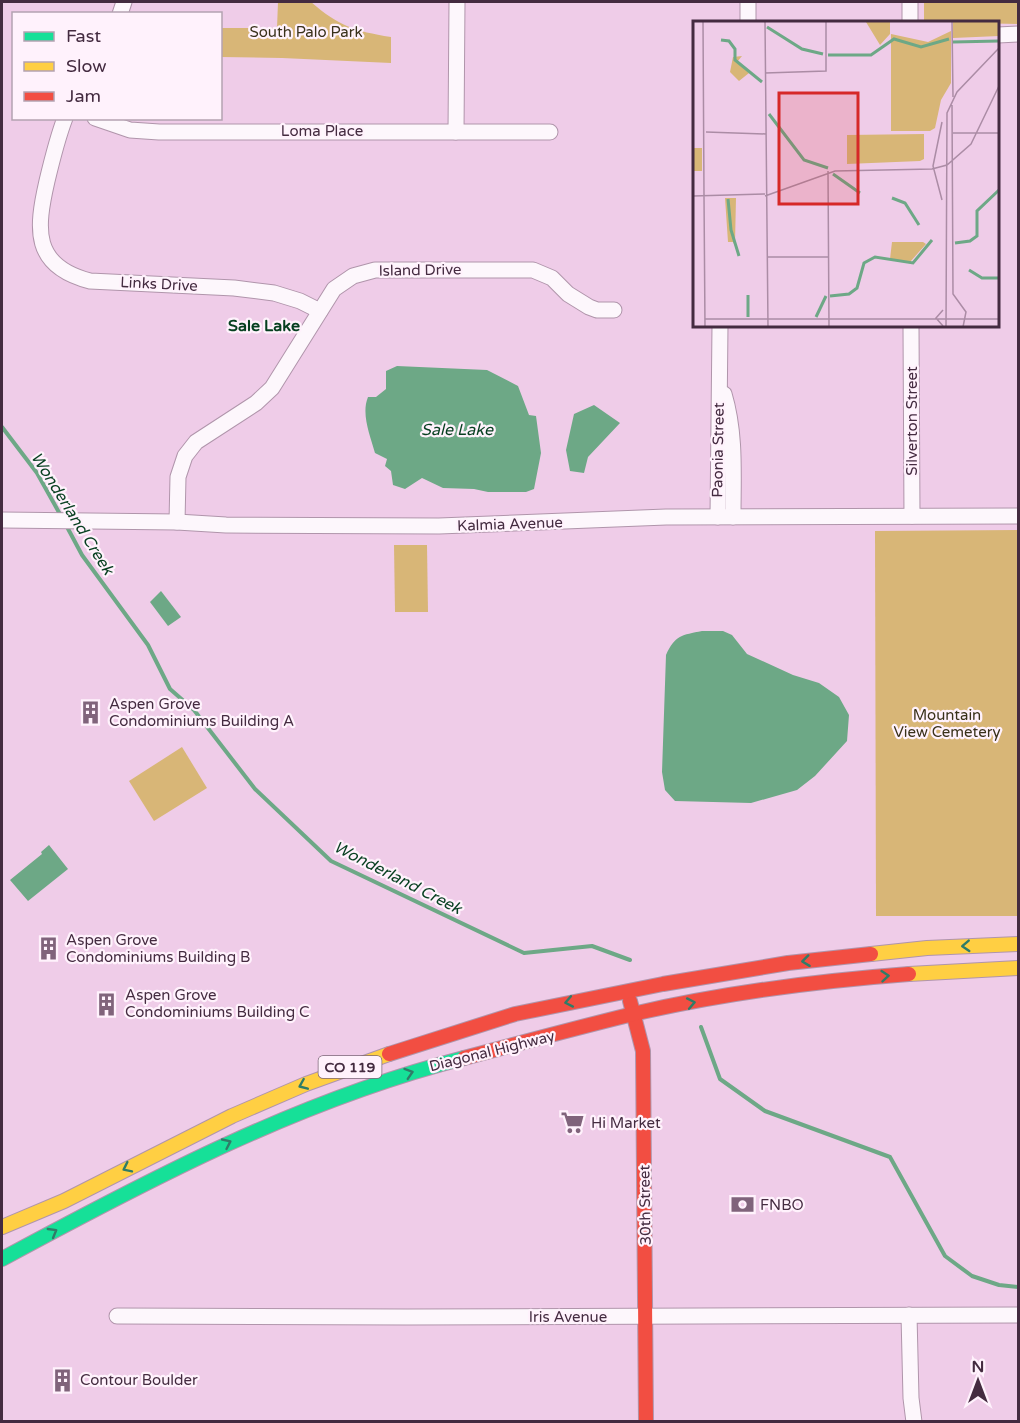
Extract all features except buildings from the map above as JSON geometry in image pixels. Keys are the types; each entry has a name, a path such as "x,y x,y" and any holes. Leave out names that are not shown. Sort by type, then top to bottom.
{"main road":[{"path":"1012,944 1012,968"},
{"name":"Diagonal Highway","path":"5,1225 64,1201 232,1116 334,1073 515,1014 627,991 799,962 927,948 1012,944"},
{"name":"Diagonal Highway","path":"2,1259 127,1191 248,1134 336,1098 472,1055 634,1014 721,997 835,980 1012,968"},
{"name":"30th Street","path":"627,991 643,1051 646,1422"}],"street":[{"path":"456,132 457,2"},
{"path":"748,2 748,21"},
{"path":"910,2 910,21"},
{"path":"999,35 1018,34"},
{"name":"Links Drive","path":"64,120 56,143 40,212 41,238 47,253 58,267 74,277 90,281 234,288 274,293 320,310"},
{"name":"Loma Place","path":"101,120 130,130 159,132 550,132"},
{"name":"Island Drive","path":"177,522 178,477 185,456 196,442 256,403 272,388 334,289 358,274 375,270 533,270 552,278 568,294 589,307 597,310 614,310"},
{"name":"Paonia Street","path":"720,327 725,517"},
{"name":"Silverton Street","path":"911,327 912,516"},
{"name":"Kalmia Avenue","path":"2,520 177,522 226,525 439,526 725,517 1018,516"},
{"name":"Iris Avenue","path":"117,1316 1018,1315"},
{"path":"909,1316 911,1398 914,1422"}],"green space":[{"name":"South Palo Park","path":"278,2 311,2 330,17 348,26 391,37 391,63 222,57 222,28 277,28"},
{"path":"924,2 1018,2 1018,24 999,24 999,21 924,21"},
{"name":"Mountain View Cemetery","path":"1018,530 1018,916 876,916 875,531"},
{"path":"394,545 427,545 428,612 395,612"},
{"path":"182,747 207,788 154,821 129,781"}],"water":[{"name":"Sale Lake","path":"397,366 487,370 518,386 529,415 536,416 541,453 534,489 526,492 488,492 443,488 422,478 405,489 393,485 391,471 385,466 387,459 375,453 365,410 368,397 376,397 386,389 386,371"},
{"path":"594,405 620,423 588,457 584,473 570,471 566,450 574,414"},
{"path":"161,591 181,617 168,626 150,602"},
{"path":"702,631 723,631 732,635 747,654 793,675 819,683 839,697 849,715 847,741 815,776 797,790 751,803 675,801 665,790 662,772 666,655 673,643 680,637"},
{"path":"49,845 68,869 28,901 10,880 42,854 41,852"}],"waterway":[{"name":"Wonderland Creek","path":"2,427 37,473 61,516"},
{"name":"Wonderland Creek","path":"66,525 82,555 148,645 170,689 194,710 255,789 331,861 524,953 592,946 630,960"},
{"name":"Wonderland Creek","path":"701,1027 720,1079 765,1111 890,1157 945,1256 972,1276 999,1285 1018,1287"}],"traffic: fast":[{"path":"2,1259 170,1171 227,1144 343,1096 403,1075 464,1058"}],"traffic: slow":[{"path":"871,954 927,948 1018,944"},
{"path":"909,974 1018,968"},
{"path":"2,1227 64,1201 232,1116 306,1084 389,1054"}],"traffic: jam":[{"path":"389,1054 515,1014 663,984 788,963 871,954"},
{"path":"464,1058 633,1014 701,1000 805,984 909,974"},
{"path":"630,1001 643,1051 646,1422"}],"place":[{"name":"Aspen Grove Condominiums Building A","path":"91,713"},
{"name":"Aspen Grove Condominiums Building B","path":"48,949"},
{"name":"Aspen Grove Condominiums Building C","path":"107,1004"},
{"name":"Hi Market","path":"573,1123"},
{"name":"FNBO","path":"742,1205"},
{"name":"Contour Boulder","path":"62,1380"}],"district":[{"name":"Sale Lake","path":"264,325"}]}
